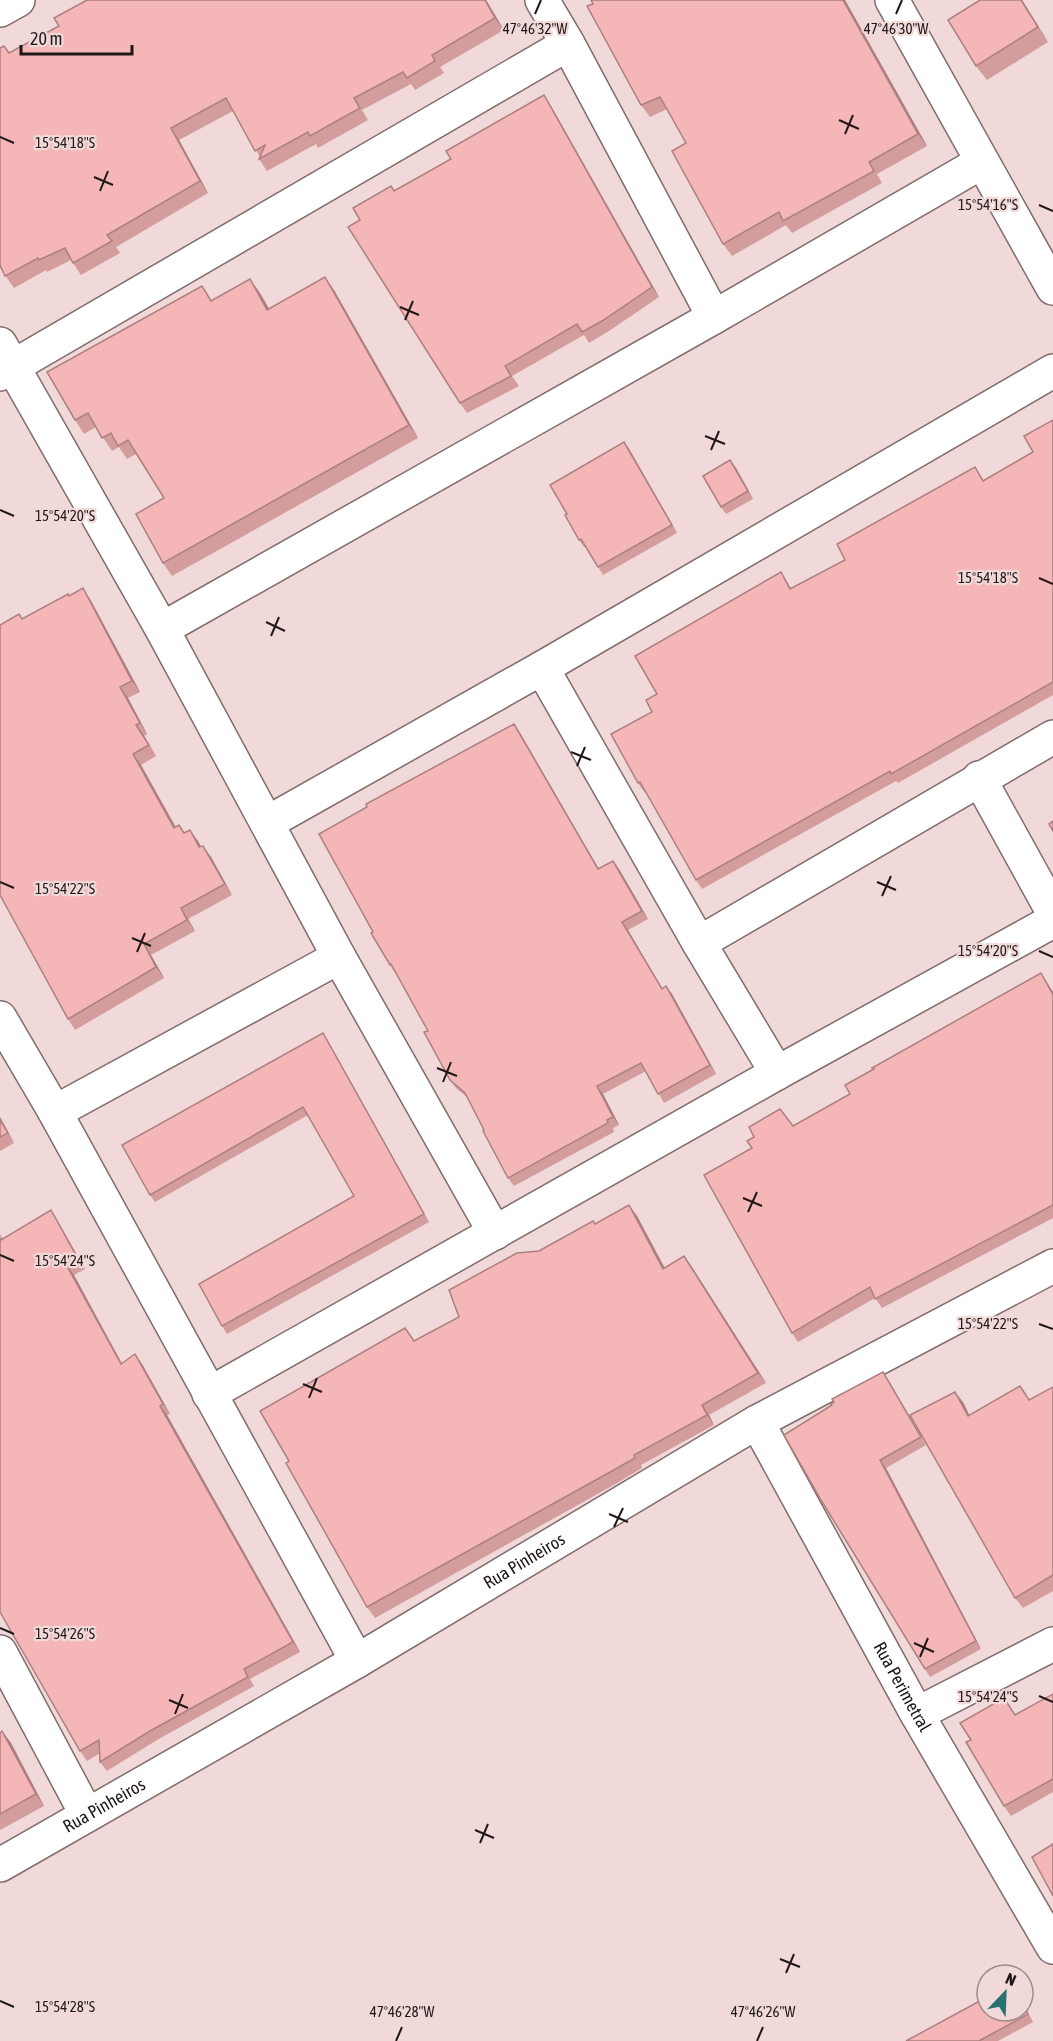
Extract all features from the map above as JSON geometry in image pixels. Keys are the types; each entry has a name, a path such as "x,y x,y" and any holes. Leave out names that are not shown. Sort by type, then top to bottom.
{"street":[{"path":"0,10 18,0"},
{"path":"542,0 568,44 714,317"},
{"path":"892,0 1053,288"},
{"path":"495,1233 339,957 162,629 4,362 568,44"},
{"path":"162,629 714,317 982,162"},
{"path":"267,823 542,668 1053,371"},
{"path":"542,668 699,943 777,1073"},
{"path":"699,943 1053,737"},
{"path":"979,778 1053,912"},
{"path":"209,1394 777,1073 1053,921"},
{"path":"55,1112 339,957"},
{"path":"0,1018 55,1112 357,1661"},
{"name":"Rua Pinheiros","path":"0,1864 357,1661 758,1422 1053,1266"},
{"name":"Rua Perimetral","path":"758,1422 917,1714 1053,1947"},
{"path":"917,1714 1053,1644"},
{"path":"0,1652 87,1815"}],"building":[{"path":"87,0 485,0 495,18 432,55 435,61 407,78 403,72 354,98 360,108 310,136 308,132 259,159 265,145 255,151 226,98 171,128 200,181 107,235 112,241 73,263 65,248 39,260 38,258 5,276 0,265 0,48 4,46 9,53 59,26 54,18"},
{"path":"591,0 843,0 918,134 869,162 874,171 783,221 779,212 723,244 672,151 686,143 660,97 641,105 587,6 593,4"},
{"path":"980,0 1021,0 1038,27 976,66 948,20"},
{"path":"544,95 652,287 582,332 577,324 505,366 511,376 460,403 348,227 360,220 353,208 391,186 394,191 451,159 446,151"},
{"path":"325,277 409,425 163,563 136,514 164,498 128,440 118,446 111,433 102,438 88,413 75,420 47,372 202,286 211,301 250,279 267,310"},
{"path":"1053,420 1053,682 891,774 890,771 696,880 611,734 652,712 646,700 657,694 635,656 781,572 790,589 845,560 837,544 975,467 983,481 1033,452 1024,436"},
{"path":"624,442 672,525 598,567 581,539 579,540 550,485"},
{"path":"730,460 748,491 721,507 703,476"},
{"path":"83,588 132,681 120,687 140,723 136,725 149,745 133,754 174,828 179,825 184,833 190,830 199,847 203,846 225,884 181,908 187,920 144,944 156,967 68,1019 0,895 0,625 19,614 22,619"},
{"path":"514,724 598,869 613,861 642,911 622,922 662,989 666,986 710,1065 658,1094 641,1063 597,1086 613,1117 607,1120 608,1123 508,1178 465,1093 450,1080 424,1032 428,1031 371,933 373,932 319,834 367,807 366,804"},
{"path":"1041,973 1053,995 1053,1205 875,1299 870,1287 792,1333 704,1175 752,1148 747,1141 754,1137 749,1127 780,1109 793,1126 850,1094 845,1085 874,1069 872,1068"},
{"path":"323,1033 424,1214 222,1326 199,1284 354,1196 303,1107 150,1195 122,1145"},
{"path":"0,1120 8,1133 0,1137"},
{"path":"629,1205 663,1269 684,1256 758,1373 702,1405 707,1415 634,1455 635,1458 612,1471 367,1607 286,1463 289,1461 260,1411 405,1328 414,1341 459,1317 449,1290 517,1253 539,1251 593,1221 595,1224"},
{"path":"51,1210 78,1259 67,1266 121,1364 135,1354 163,1404 160,1406 293,1642 244,1669 248,1677 150,1731 100,1762 99,1740 80,1751 0,1612 0,1238 1,1240"},
{"path":"883,1372 921,1437 880,1460 976,1641 925,1669 821,1500 784,1435 832,1405 834,1402 832,1399"},
{"path":"1020,1386 1029,1400 1053,1387 1053,1575 1015,1598 910,1415 955,1392 968,1416"},
{"path":"1053,1694 1053,1779 1004,1806 966,1742 971,1740 960,1723 1004,1698 1015,1715"},
{"path":"2,1731 36,1794 0,1814 0,1733"},
{"path":"1053,1844 1053,1896 1032,1857"},
{"path":"975,2004 975,2023 1012,2023 979,2041 906,2041"}]}
